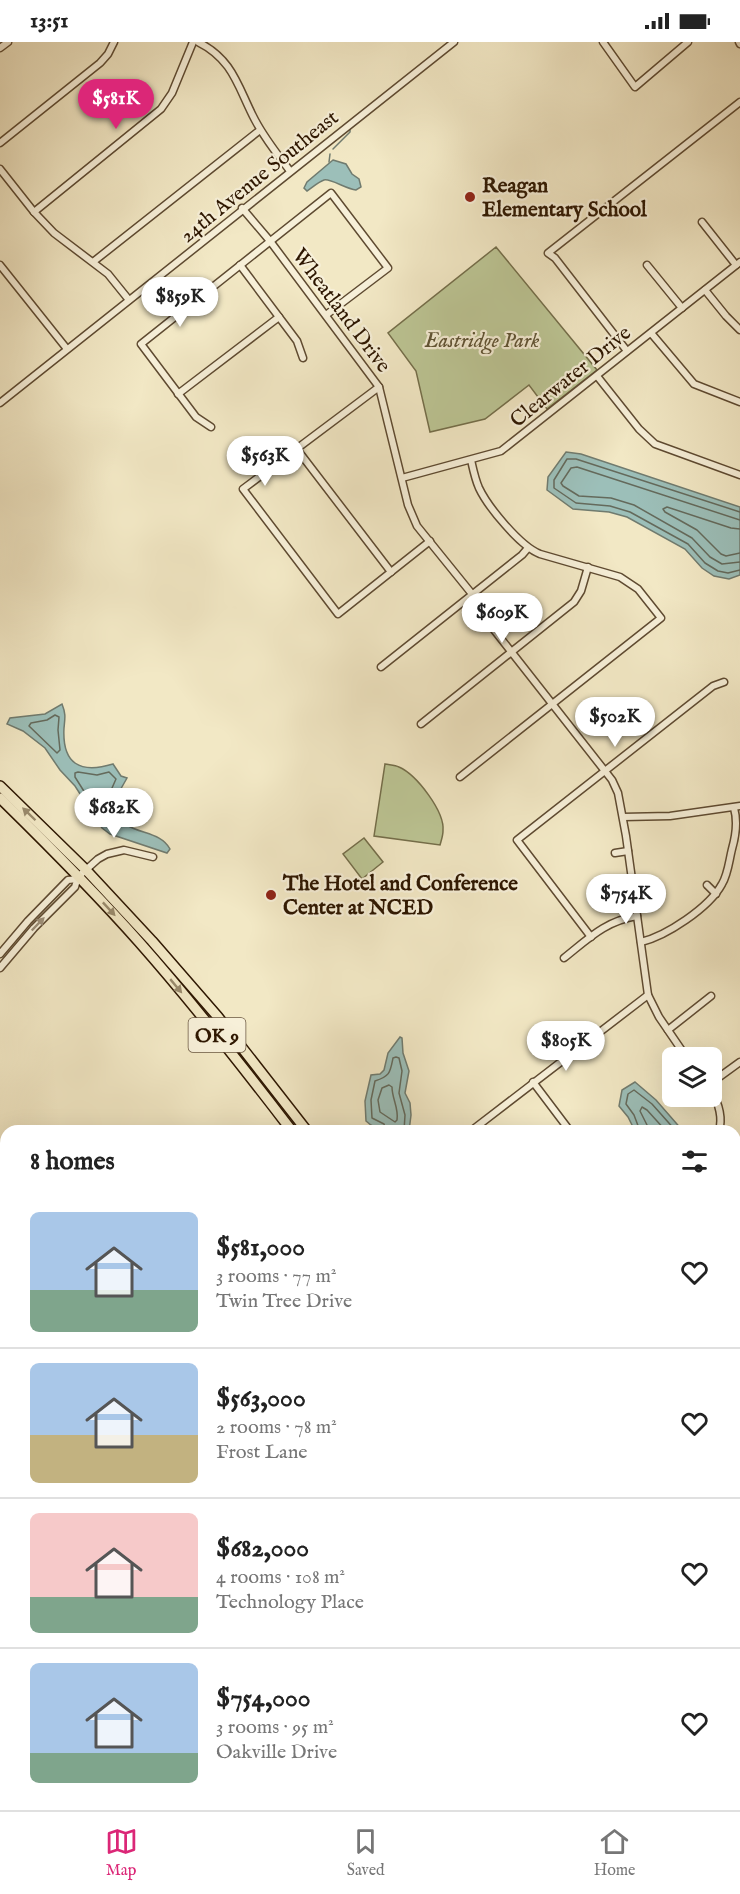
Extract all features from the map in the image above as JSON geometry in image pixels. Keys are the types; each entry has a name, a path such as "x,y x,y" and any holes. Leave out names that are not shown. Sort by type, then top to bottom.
{"highway":[{"name":"OK 9","path":"0,786 86,870 218,1017 302,1125"},
{"name":"OK 9","path":"0,798 145,948 287,1125"}],"street":[{"path":"0,48 8,42"},
{"path":"0,143 100,63 114,42"},
{"path":"34,212 161,109 172,93 193,42"},
{"path":"198,42 216,54 231,69 260,130 290,171"},
{"name":"24th Avenue Southeast","path":"0,403 242,208 454,42"},
{"path":"603,42 635,87 687,42"},
{"path":"627,351 555,258 548,253 740,102"},
{"path":"93,262 260,130"},
{"path":"0,169 54,233 108,274 129,300"},
{"path":"211,427 196,417 141,344 331,193 388,268 326,315"},
{"name":"Wheatland Drive","path":"242,208 270,241 379,387 412,515 430,542 472,594 487,620 511,652 605,771 618,793 648,995"},
{"path":"702,222 738,264"},
{"name":"Clearwater Drive","path":"402,478 496,454 507,447 738,264"},
{"path":"0,265 67,349"},
{"path":"647,265 682,308"},
{"path":"240,266 297,341 303,358"},
{"path":"705,290 740,330"},
{"path":"178,394 279,317"},
{"path":"651,333 694,384 740,402"},
{"path":"597,376 639,429 655,444 740,475"},
{"path":"379,387 243,489 338,614 430,542"},
{"path":"296,448 390,572"},
{"path":"460,777 661,618 638,589 627,580 540,554 528,548 514,534 480,490 471,460"},
{"path":"381,667 528,548"},
{"path":"421,724 574,602 581,591 588,567"},
{"path":"591,937 517,840 713,686 724,682"},
{"path":"623,817 670,816 737,807 735,836 727,875 716,894 679,925 652,940 641,942"},
{"path":"0,968 34,928 75,887 78,878 98,859 116,851 132,851 153,857"},
{"path":"615,853 628,851"},
{"path":"0,954 68,880 78,878"},
{"path":"707,885 716,894"},
{"path":"564,958 614,921 637,916"},
{"path":"479,1125 648,995 680,1047"},
{"path":"668,1030 711,996"},
{"path":"722,1075 740,1062"},
{"path":"533,1082 565,1125"},
{"path":"718,1107 721,1125"}],"green space":[{"name":"Eastridge Park","path":"496,247 597,370 547,409 529,385 485,419 430,432 416,371 388,333"},
{"path":"385,764 397,766 406,771 435,805 442,823 443,833 440,845 374,836"},
{"path":"364,838 383,862 362,879 343,854"}],"water":[{"path":"333,160 346,164 352,174 359,179 361,187 356,190 324,180 307,191 304,188 307,182"},
{"path":"566,452 581,454 740,507 740,575 729,579 714,576 702,568 685,549 627,517 609,512 573,509 547,490 548,477"},
{"path":"62,704 65,716 64,740 70,758 75,763 91,768 113,764 121,776 127,778 110,808 125,824 165,842 170,849 167,853 110,834 102,828 75,786 60,770 45,748 23,731 7,724 10,718 45,714"},
{"path":"400,1037 402,1038 403,1053 409,1071 405,1093 410,1103 410,1125 370,1125 366,1121 365,1101 371,1075 380,1074 384,1070 388,1053"},
{"path":"635,1082 656,1100 678,1125 632,1125 619,1106 622,1090"}],"waterway":[{"path":"333,149 350,132 350,129"},
{"path":"329,162 330,154"}],"place":[{"name":"Reagan Elementary School","path":"470,197"},
{"name":"The Hotel and Conference Center at NCED","path":"271,895"}]}
